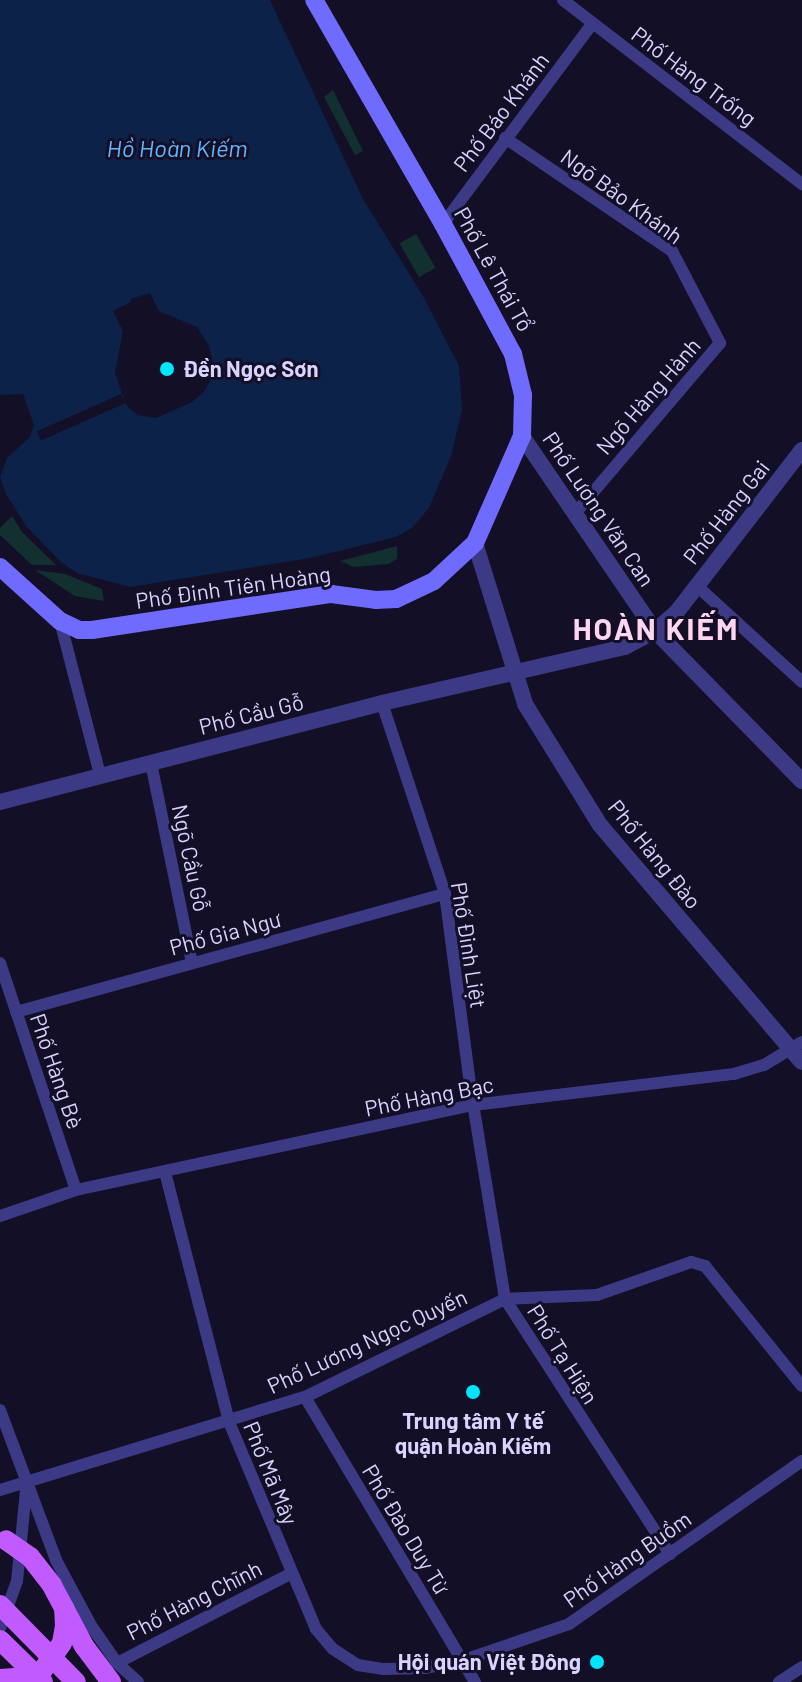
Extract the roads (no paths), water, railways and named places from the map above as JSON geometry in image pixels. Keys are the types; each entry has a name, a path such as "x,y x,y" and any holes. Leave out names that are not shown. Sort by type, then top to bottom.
{"main road":[{"name":"Phố Lê Thái Tổ","path":"314,0 443,224 513,354 523,395 522,436 475,543"},
{"name":"Phố Đinh Tiên Hoàng","path":"1,569 60,621 79,630 92,630 331,594 376,600 396,599 434,581 475,543"},
{"path":"2,1538 30,1557 42,1571 84,1646 114,1672"},
{"path":"0,1679 28,1677 52,1660 62,1643 64,1608"},
{"path":"2,1615 76,1682"},
{"path":"0,1640 43,1682"}],"street":[{"name":"Phố Hàng Trống","path":"563,0 802,184"},
{"name":"Phố Báo Khánh","path":"443,224 592,24"},
{"name":"Ngõ Bảo Khánh","path":"505,138 672,251 720,343"},
{"name":"Ngõ Hàng Hành","path":"576,512 720,343"},
{"name":"Phố Lương Văn Can","path":"522,436 655,631 802,781"},
{"name":"Phố Hàng Gai","path":"513,671 625,647 655,631 697,586 802,450"},
{"path":"475,543 513,671"},
{"path":"697,586 802,682"},
{"path":"60,621 100,775"},
{"name":"Phố Cầu Gỗ","path":"0,802 513,671"},
{"name":"Phố Hàng Đào","path":"513,671 525,704 600,825 795,1045 802,1062"},
{"name":"Phố Đinh Liệt","path":"382,703 445,894 473,1105"},
{"name":"Ngõ Cầu Gỗ","path":"151,763 192,962"},
{"name":"Phố Gia Ngư","path":"16,1012 445,894"},
{"name":"Phố Hàng Bè","path":"0,963 76,1190"},
{"name":"Phố Hàng Bạc","path":"0,1216 76,1190 473,1105 734,1074 764,1065 795,1045"},
{"name":"Phố Tạ Hiện","path":"473,1105 505,1299 670,1554"},
{"name":"Phố Mã Mây","path":"165,1172 229,1422 290,1574 316,1629 333,1649 350,1661 384,1669 425,1668 461,1661"},
{"name":"Phố Lương Ngọc Quyến","path":"0,1490 305,1397 505,1299 597,1295 691,1262 705,1266 802,1386"},
{"name":"Phố Đào Duy Từ","path":"305,1397 475,1682"},
{"path":"0,1410 56,1560 114,1672 138,1682"},
{"name":"Phố Hàng Buồm","path":"461,1661 569,1624 802,1461"},
{"path":"2,1615 23,1549 27,1484"},
{"name":"Phố Hàng Chĩnh","path":"114,1672 290,1574"},
{"path":"779,1682 802,1667"}],"water":[{"name":"Hồ Hoàn Kiếm","path":"0,0 270,0 363,199 423,296 459,366 462,410 451,456 429,508 412,528 396,537 310,558 130,587 77,573 61,562 26,526 6,494 0,477 7,458 30,437 34,425 23,394 0,395","holes":["150,293 159,311 197,327 209,346 213,362 211,379 204,392 192,402 156,418 138,415 126,405 115,373 123,331 113,311 131,302 130,299"]}],"place":[{"name":"Đền Ngọc Sơn","path":"167,369"},
{"name":"Trung tâm Y tế quận Hoàn Kiếm","path":"473,1392"},
{"name":"Hội quán Việt Đông","path":"597,1662"}],"district":[{"name":"HOÀN KIẾM","path":"656,628"}]}
